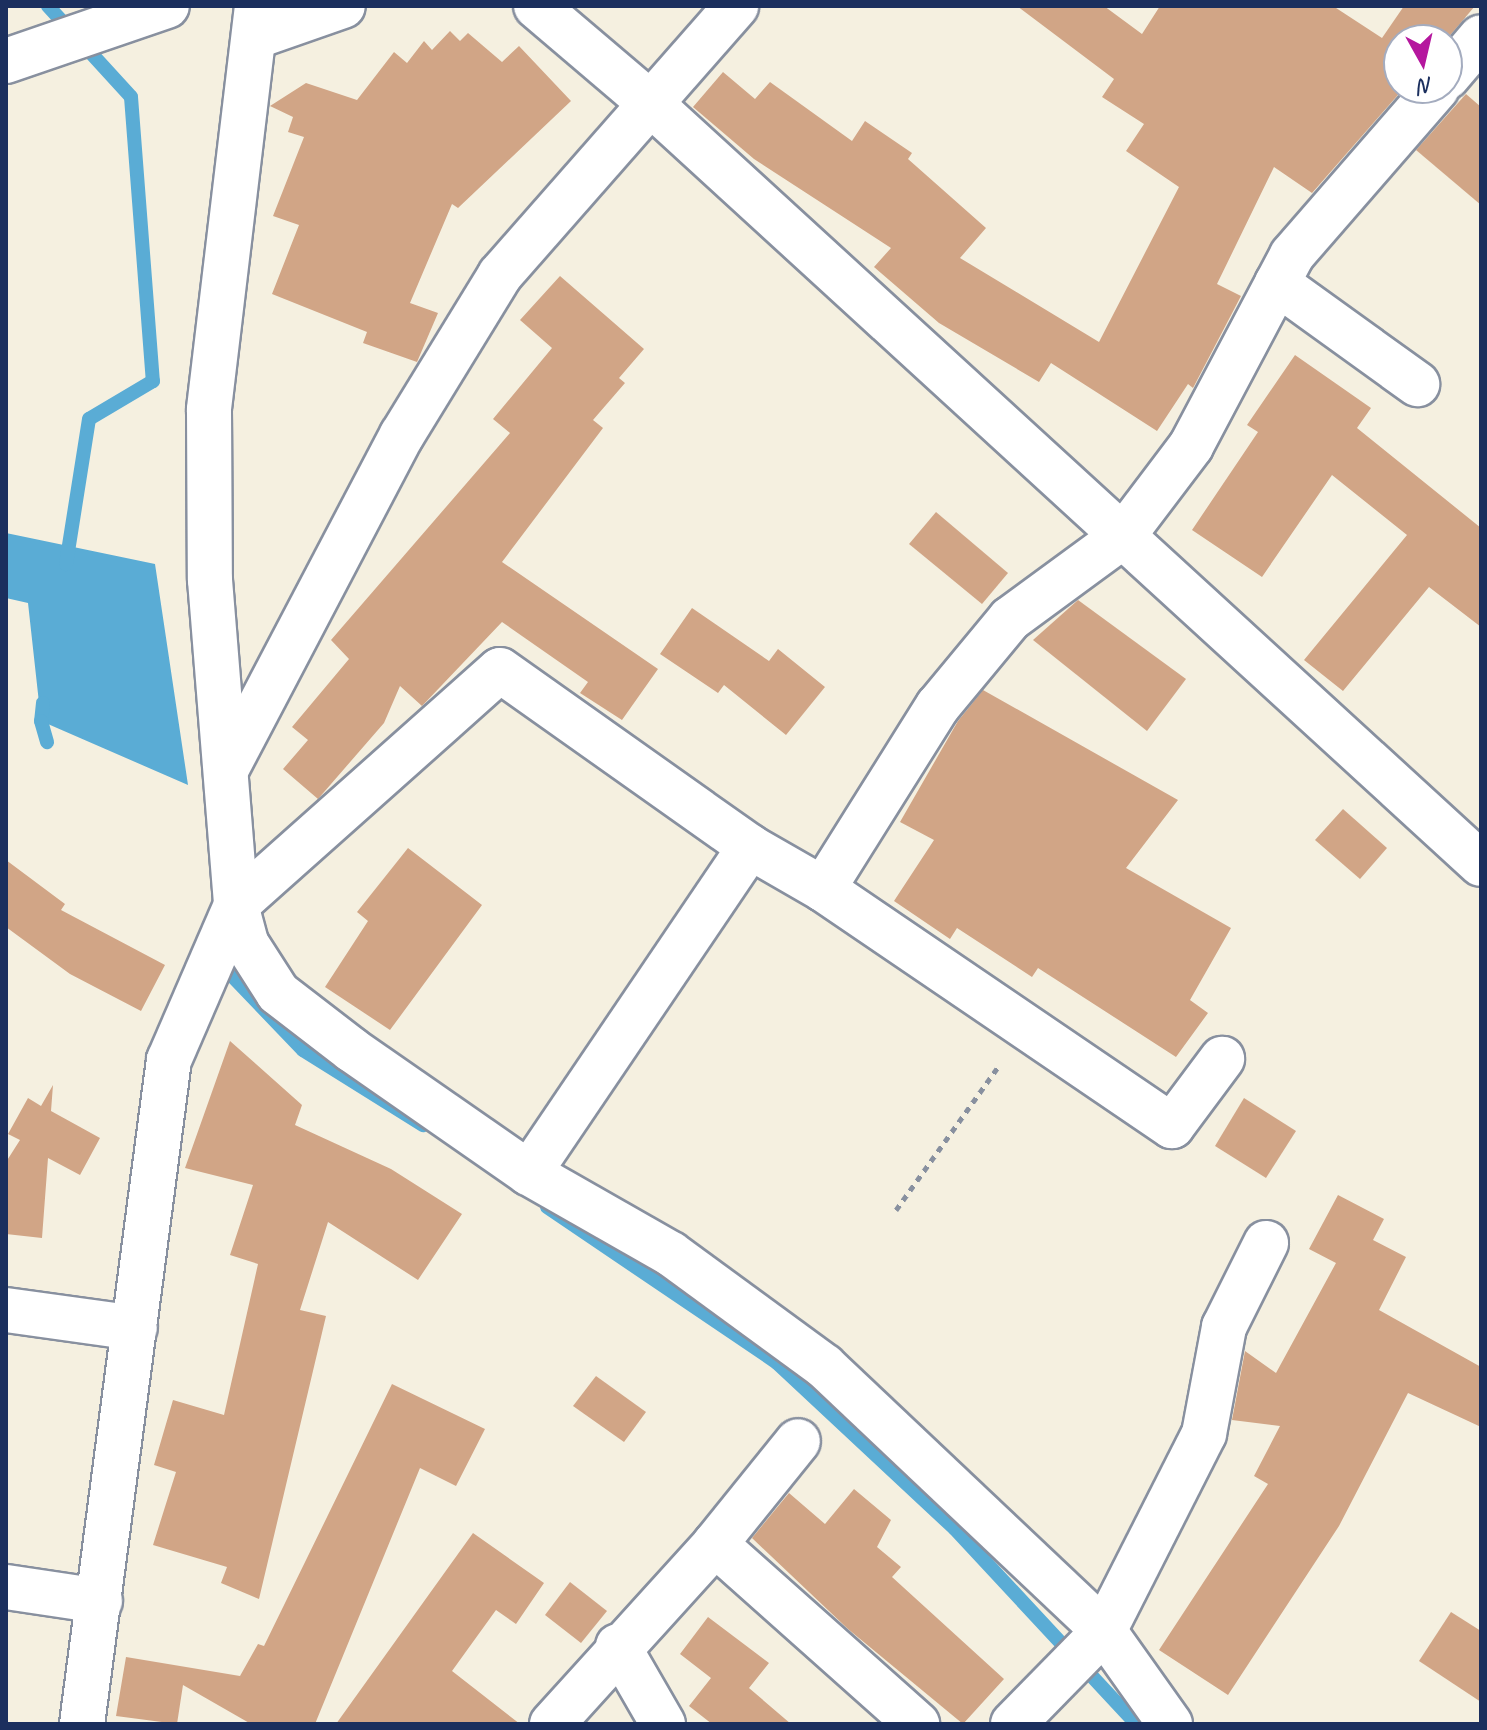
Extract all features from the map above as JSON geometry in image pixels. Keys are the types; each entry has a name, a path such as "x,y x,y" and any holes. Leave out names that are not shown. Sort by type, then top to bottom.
{"main road":[{"path":"6,61 167,6"},
{"path":"343,6 256,22 209,410 210,580 228,766 236,905 246,943 278,993 529,1173 671,1254 824,1366 1104,1631 1170,1724"},
{"path":"536,6 651,104 1481,864"},
{"path":"228,766 402,435 500,275 736,6"},
{"path":"1463,58 1481,37"},
{"path":"823,889 938,706 1010,619 1123,536 1191,446 1292,255 1423,104"},
{"path":"1277,283 1417,384"},
{"path":"82,1724 169,1060 236,905 500,670 750,847 823,889 1172,1126 1222,1059"},
{"path":"529,1173 750,847"},
{"path":"1013,1724 1104,1631 1204,1434 1224,1327 1266,1243"},
{"path":"6,1310 135,1328"},
{"path":"552,1724 618,1646 715,1544 798,1441"},
{"path":"715,1544 917,1724"},
{"path":"6,1587 100,1601"},
{"path":"618,1646 663,1724"}],"path":[{"path":"896,1210 1027,1027"}],"water":[{"path":"6,533 155,564 188,785 41,721 28,603 6,598"}],"building":[{"path":"1017,6 1104,6 1142,34 1160,6 1333,6 1383,37 1383,104 1390,104 1312,193 1274,167 1217,284 1241,296 1193,388 1188,384 1157,431 1051,363 1039,382 939,323 874,267 891,248 754,159 693,107 723,72 755,99 770,82 852,141 865,121 912,153 908,159 986,228 960,258 1099,342 1179,187 1126,151 1144,124 1102,97 1114,79"},
{"path":"1404,6 1475,6 1460,24 1392,24"},
{"path":"450,31 460,41 468,33 502,62 519,46 571,101 458,208 452,204 410,303 438,313 417,362 363,343 367,332 272,294 299,225 273,216 304,137 288,132 293,117 270,106 306,83 357,100 394,52 407,63 424,41 432,50"},
{"path":"1466,94 1481,107 1481,205 1416,150 1457,104 1463,104"},
{"path":"560,276 644,349 619,378 625,383 593,420 603,428 502,562 658,669 622,720 580,693 588,682 502,622 422,706 400,686 384,723 318,799 283,769 308,740 292,727 349,659 331,640 510,433 493,419 552,348 520,320"},
{"path":"1295,355 1371,408 1357,428 1481,528 1481,627 1429,587 1343,691 1304,660 1407,535 1332,475 1262,577 1192,530 1258,432 1247,425"},
{"path":"936,512 1008,573 982,604 909,544"},
{"path":"1078,600 1186,679 1147,731 1033,640"},
{"path":"692,608 769,661 778,649 825,687 786,735 724,685 718,693 660,654"},
{"path":"983,690 1178,800 1126,868 1231,928 1190,1000 1208,1013 1176,1057 1038,968 1032,977 957,928 950,939 894,901 934,840 900,822 958,721"},
{"path":"1343,809 1387,848 1360,879 1315,840"},
{"path":"408,848 482,905 390,1030 325,987 368,921 357,912"},
{"path":"6,860 65,904 61,910 165,965 141,1011 70,974 6,927"},
{"path":"230,1041 302,1105 295,1125 391,1169 462,1214 418,1280 328,1222 300,1310 326,1316 259,1599 221,1583 227,1567 153,1545 176,1472 154,1465 173,1400 224,1415 258,1264 230,1255 253,1185 185,1168"},
{"path":"53,1085 51,1111 100,1138 80,1175 48,1158 42,1238 6,1234 6,1162 20,1140 8,1134 28,1098 41,1106"},
{"path":"1244,1098 1296,1131 1266,1178 1215,1146"},
{"path":"1338,1195 1384,1219 1373,1240 1406,1257 1379,1310 1481,1367 1481,1427 1408,1393 1339,1526 1228,1695 1159,1650 1268,1484 1254,1476 1280,1426 1232,1420 1245,1351 1276,1373 1336,1263 1309,1249"},
{"path":"596,1376 646,1412 624,1442 573,1406"},
{"path":"392,1384 485,1429 456,1486 420,1468 315,1724 251,1724 183,1685 177,1724 116,1716 126,1657 240,1676 258,1644 264,1646"},
{"path":"854,1489 891,1520 877,1547 901,1567 892,1577 1004,1679 963,1724 848,1629 752,1538 789,1493 825,1524"},
{"path":"473,1533 544,1583 516,1624 496,1610 452,1671 520,1724 336,1724"},
{"path":"570,1582 607,1611 581,1643 545,1615"},
{"path":"1451,1612 1481,1631 1481,1702 1419,1661"},
{"path":"708,1617 769,1663 749,1688 791,1724 712,1724 689,1706 711,1678 680,1654"}],"waterway":[{"path":"48,6 131,97 153,381 89,419 66,564"},
{"path":"43,703 41,721 47,742"},
{"path":"233,977 303,1050 423,1125"},
{"path":"547,1207 777,1363 955,1529 1136,1724"}]}
